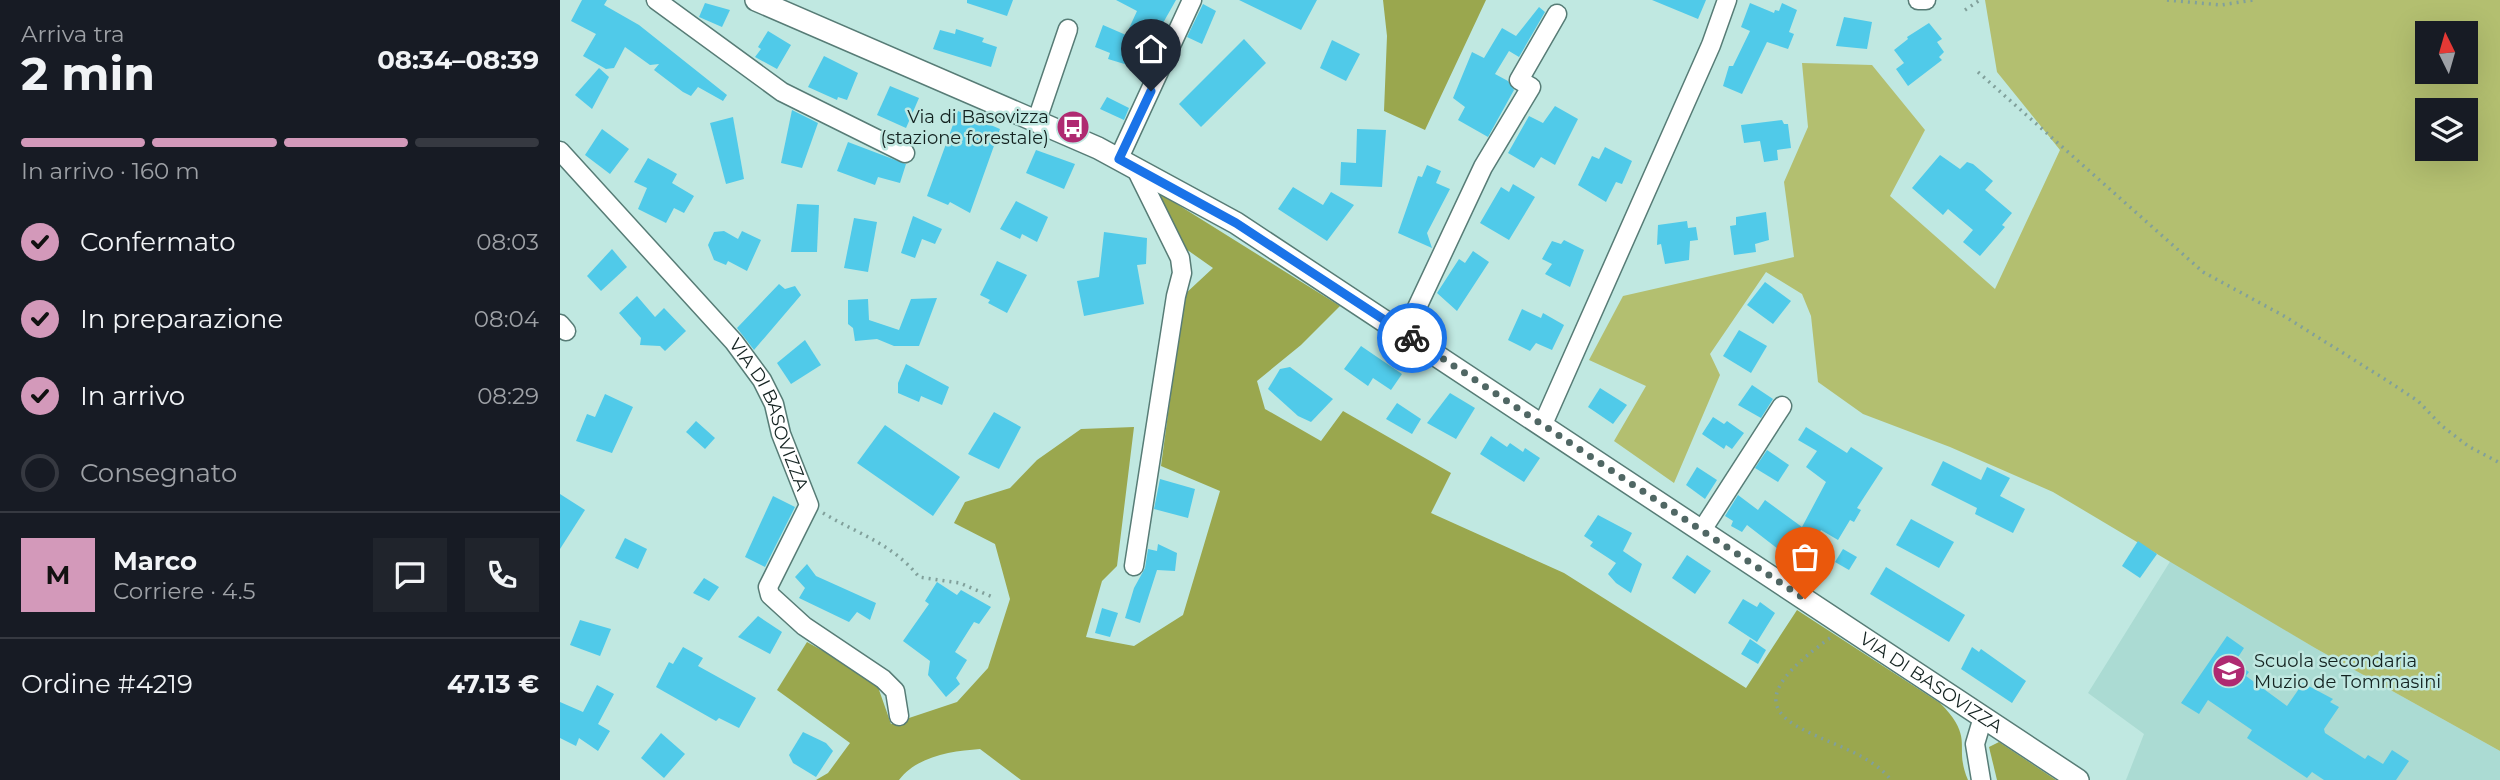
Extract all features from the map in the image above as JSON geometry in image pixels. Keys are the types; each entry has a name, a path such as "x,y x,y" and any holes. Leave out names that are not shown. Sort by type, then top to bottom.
{"main road":[{"name":"VIA DI BASOVIZZA","path":"759,1 1037,120 1127,163 1236,223 2078,780"}],"street":[{"path":"656,0 782,92 905,152"},
{"path":"1134,566 1176,296 1182,273 1180,258 1127,163 1192,0"},
{"path":"1543,424 1711,45 1727,0"},
{"path":"1405,333 1483,167 1531,88 1519,80 1557,14"},
{"path":"1037,120 1068,29"},
{"name":"VIA DI BASOVIZZA","path":"560,151 734,342 762,380 774,404 781,434 809,505 768,587 770,595 804,626 883,678 895,691 898,716"},
{"path":"1702,530 1782,406"},
{"path":"1981,780 1975,744 1983,717"}],"path":[{"path":"1965,10 1980,0"},
{"path":"2167,0 2221,5 2253,0"},
{"path":"1978,72 2203,272 2284,316 2383,377 2418,401 2442,426 2468,446 2500,463"},
{"path":"809,505 880,542 904,558 919,577 960,583 995,598"},
{"path":"1846,626 1786,672 1778,689 1778,701 1783,715 1792,725 1863,758 1891,780"}],"shaded area":[{"name":"Scuola secondaria Muzio de Tommasini","path":"2171,560 2315,648 2500,751 2500,780 2126,780 2144,734 2088,693"}],"green space":[{"path":"1383,0 1486,0 1425,130 1384,111 1387,36"},
{"path":"1985,0 2500,0 2500,751 2315,648 2053,492 1950,447 1863,414 1818,382 1811,316 1802,294 1766,272 1710,354 1720,375 1674,483 1614,441 1646,386 1589,360 1623,296 1794,257 1784,182 1808,127 1802,63 1872,65 1925,130 1890,196 1995,289 2060,150 1997,72"},
{"path":"1156,191 1340,306 1301,345 1257,381 1265,409 1321,441 1343,411 1451,473 1431,513 1564,573 1746,688 1797,610 1940,703 1951,715 1961,734 1962,759 1968,780 1021,780 980,749 947,753 925,760 915,765 899,780 816,780 828,773 850,743 777,690 807,642 852,667 878,687 891,724 957,702 988,668 1010,599 995,544 954,523 965,502 1010,488 1037,460 1081,429 1134,427 1117,566 1102,581 1086,637 1134,646 1183,615 1220,491 1161,466 1184,295 1213,268 1186,249"},
{"path":"1999,742 2056,780 1997,780 1989,747"}],"building":[{"path":"582,0 607,0 604,5 639,25 727,95 723,101 698,87 691,96 683,92 654,70 659,64 650,65 625,47 614,68 606,69 583,56 596,34 571,21"},
{"path":"967,0 1013,0 1007,16 967,3"},
{"path":"1116,0 1176,0 1163,23 1157,20 1145,55 1137,52 1131,66 1108,59 1110,53 1095,47 1103,25 1126,35 1137,11"},
{"path":"1239,0 1317,0 1301,30"},
{"path":"1652,0 1706,0 1698,19"},
{"path":"705,3 730,10 722,27 699,17"},
{"path":"1750,3 1774,13 1775,10 1779,11 1782,3 1797,10 1789,32 1794,34 1788,49 1767,42 1742,94 1723,86 1729,66 1733,66 1750,31 1741,27"},
{"path":"1203,4 1216,11 1202,44 1187,37"},
{"path":"1539,7 1545,12 1519,57 1509,51 1495,74 1508,81 1514,90 1488,137 1458,120 1465,107 1453,98 1472,52 1484,58 1502,28 1516,36"},
{"path":"1844,17 1872,22 1867,49 1836,46"},
{"path":"1929,23 1942,39 1937,42 1944,52 1939,57 1942,60 1908,86 1896,69 1904,63 1894,50 1908,39 1907,37"},
{"path":"956,29 984,38 982,42 997,47 991,67 933,49 940,30 955,34"},
{"path":"768,31 791,45 777,69 755,57"},
{"path":"1244,39 1266,63 1201,127 1179,104"},
{"path":"1332,40 1360,54 1346,81 1320,68"},
{"path":"824,56 858,73 847,100 838,97 837,100 808,87"},
{"path":"599,68 609,77 592,109 575,95"},
{"path":"890,86 919,98 906,128 877,115"},
{"path":"1107,97 1129,108 1124,120 1100,109"},
{"path":"1555,106 1578,119 1555,165 1541,157 1534,168 1508,153 1529,116 1543,123"},
{"path":"792,110 818,123 802,168 781,163"},
{"path":"958,111 1000,129 970,213 950,202 948,205 927,196"},
{"path":"733,117 744,179 726,184 710,123"},
{"path":"1782,120 1784,124 1788,124 1791,148 1777,150 1778,160 1764,162 1760,141 1744,143 1741,125"},
{"path":"602,129 629,149 610,174 585,155"},
{"path":"1357,129 1386,130 1382,187 1340,185 1341,162 1356,163"},
{"path":"848,142 906,164 900,183 878,177 875,185 837,171"},
{"path":"1605,147 1632,161 1622,184 1616,182 1606,202 1578,185 1592,156 1599,159"},
{"path":"1036,150 1075,164 1064,189 1026,173"},
{"path":"1940,155 1960,169 1967,162 1973,164 1993,181 1985,190 2012,213 2002,225 2005,227 1980,256 1963,242 1973,230 1948,209 1943,215 1912,188"},
{"path":"648,158 677,174 672,183 694,196 684,213 674,208 666,223 638,209 647,188 634,182"},
{"path":"1427,165 1441,171 1436,183 1450,189 1427,233 1432,248 1398,233 1418,176 1422,177"},
{"path":"1513,184 1535,197 1509,240 1480,223 1501,187 1509,192"},
{"path":"1293,187 1323,205 1331,192 1354,205 1327,241 1278,209"},
{"path":"1016,201 1048,217 1037,242 1022,234 1020,239 1000,229"},
{"path":"797,204 819,205 817,252 791,252"},
{"path":"1766,212 1769,240 1755,244 1756,252 1734,255 1730,226 1736,225 1736,217"},
{"path":"913,216 942,229 935,244 922,239 915,258 901,253"},
{"path":"854,218 877,222 868,272 844,268"},
{"path":"1687,221 1688,228 1696,227 1698,240 1690,241 1689,260 1665,264 1661,244 1657,245 1658,225"},
{"path":"724,231 738,239 742,231 761,240 747,271 728,261 726,265 714,260 708,245 714,232"},
{"path":"1104,232 1147,238 1146,264 1137,265 1144,304 1084,316 1077,281 1099,277"},
{"path":"1564,240 1584,250 1570,287 1545,274 1552,264 1542,259 1552,241 1561,244"},
{"path":"612,249 627,267 601,291 587,276"},
{"path":"1473,251 1489,262 1457,311 1437,293 1459,259 1465,263"},
{"path":"997,261 1027,275 1007,313 988,303 990,300 980,295"},
{"path":"1765,282 1791,301 1773,324 1747,305"},
{"path":"779,284 785,289 795,286 801,295 754,350 737,328"},
{"path":"637,296 655,317 664,308 686,331 665,351 660,346 640,345 641,338 619,313"},
{"path":"937,298 919,346 894,346 877,339 855,341 853,328 848,324 848,300 868,299 869,320 899,330 911,299"},
{"path":"1522,309 1541,318 1543,313 1564,325 1552,350 1536,343 1530,351 1508,340"},
{"path":"1739,330 1767,346 1751,373 1723,356"},
{"path":"805,340 821,365 791,384 777,363"},
{"path":"1361,346 1402,374 1391,390 1373,378 1368,386 1344,369"},
{"path":"906,364 949,387 942,405 921,396 919,402 898,393 898,383"},
{"path":"1290,367 1333,399 1311,422 1298,416 1268,389 1280,369"},
{"path":"1752,385 1773,399 1761,418 1738,405"},
{"path":"1600,388 1627,405 1613,424 1588,407"},
{"path":"1450,393 1475,408 1456,439 1427,423"},
{"path":"605,394 633,407 612,453 576,441 587,414 595,417"},
{"path":"1397,403 1421,419 1412,434 1386,419"},
{"path":"994,412 1021,427 999,469 968,454"},
{"path":"1713,417 1724,424 1727,421 1744,433 1732,449 1726,445 1724,449 1702,434"},
{"path":"696,421 715,438 705,449 686,432"},
{"path":"885,425 960,477 933,516 857,463"},
{"path":"1806,427 1847,453 1851,447 1883,468 1857,508 1861,510 1854,522 1850,520 1838,540 1821,530 1809,551 1799,547 1791,559 1747,525 1742,532 1731,526 1733,521 1725,516 1738,495 1758,510 1765,500 1802,527 1826,482 1806,467 1817,451 1798,440"},
{"path":"1491,436 1507,447 1510,443 1523,452 1525,448 1540,458 1524,482 1480,454"},
{"path":"1767,450 1789,465 1778,482 1755,468"},
{"path":"1943,461 1981,480 1987,467 2010,478 2000,496 2025,509 2013,533 1975,514 1977,508 1931,485"},
{"path":"1697,467 1717,480 1705,499 1686,485"},
{"path":"1160,479 1195,489 1188,518 1154,509"},
{"path":"560,494 585,510 560,549"},
{"path":"773,496 795,507 765,567 745,557"},
{"path":"1598,515 1632,533 1623,551 1642,564 1631,593 1608,574 1616,563 1590,546 1593,542 1584,536"},
{"path":"1911,519 1954,542 1939,568 1896,545"},
{"path":"625,538 647,549 638,569 615,558"},
{"path":"2138,541 2157,554 2140,578 2122,566"},
{"path":"1158,544 1177,553 1175,571 1157,570 1140,623 1125,618 1134,588 1145,568 1148,549 1157,551"},
{"path":"1843,549 1857,557 1849,570 1835,562"},
{"path":"1687,555 1711,571 1695,594 1672,578"},
{"path":"807,564 816,576 876,603 870,620 857,612 849,622 799,598 805,588 795,577"},
{"path":"1886,567 1965,615 1949,642 1870,594"},
{"path":"704,578 719,587 709,601 693,593"},
{"path":"937,582 957,595 961,590 991,607 979,624 974,622 955,652 967,660 956,678 960,684 946,697 928,675 930,661 903,641 929,604 925,601"},
{"path":"1743,599 1757,607 1760,602 1775,613 1757,642 1728,623"},
{"path":"1102,608 1118,613 1110,637 1095,633"},
{"path":"758,616 782,632 770,654 738,637"},
{"path":"580,620 611,629 600,656 570,645"},
{"path":"2227,636 2244,648 2235,662 2249,672 2246,676 2287,706 2303,683 2333,699 2330,702 2339,707 2324,729 2325,733 2365,759 2368,755 2383,764 2392,750 2409,761 2396,780 2324,780 2312,772 2307,778 2247,738 2252,730 2208,700 2199,714 2181,703"},
{"path":"1750,639 1766,650 1758,664 1741,654"},
{"path":"683,647 703,658 698,666 756,698 739,728 719,718 716,721 656,687 669,662 673,664"},
{"path":"1972,647 1979,652 1981,649 2026,681 2012,703 1961,669"},
{"path":"597,685 614,694 598,724 610,731 598,751 579,738 576,746 560,738 560,702 583,712"},
{"path":"803,732 826,743 833,751 816,777 793,763 789,755"},
{"path":"661,733 685,754 664,778 641,758"}],"way so far":[{"path":"1412,338 1805,599"}],"place":[{"name":"Via di Basovizza (stazione forestale)","path":"1073,127"},
{"name":"Scuola secondaria Muzio de Tommasini","path":"2229,671"}],"route":[{"path":"1151,91 1119,159 1236,223 1412,338"}]}
